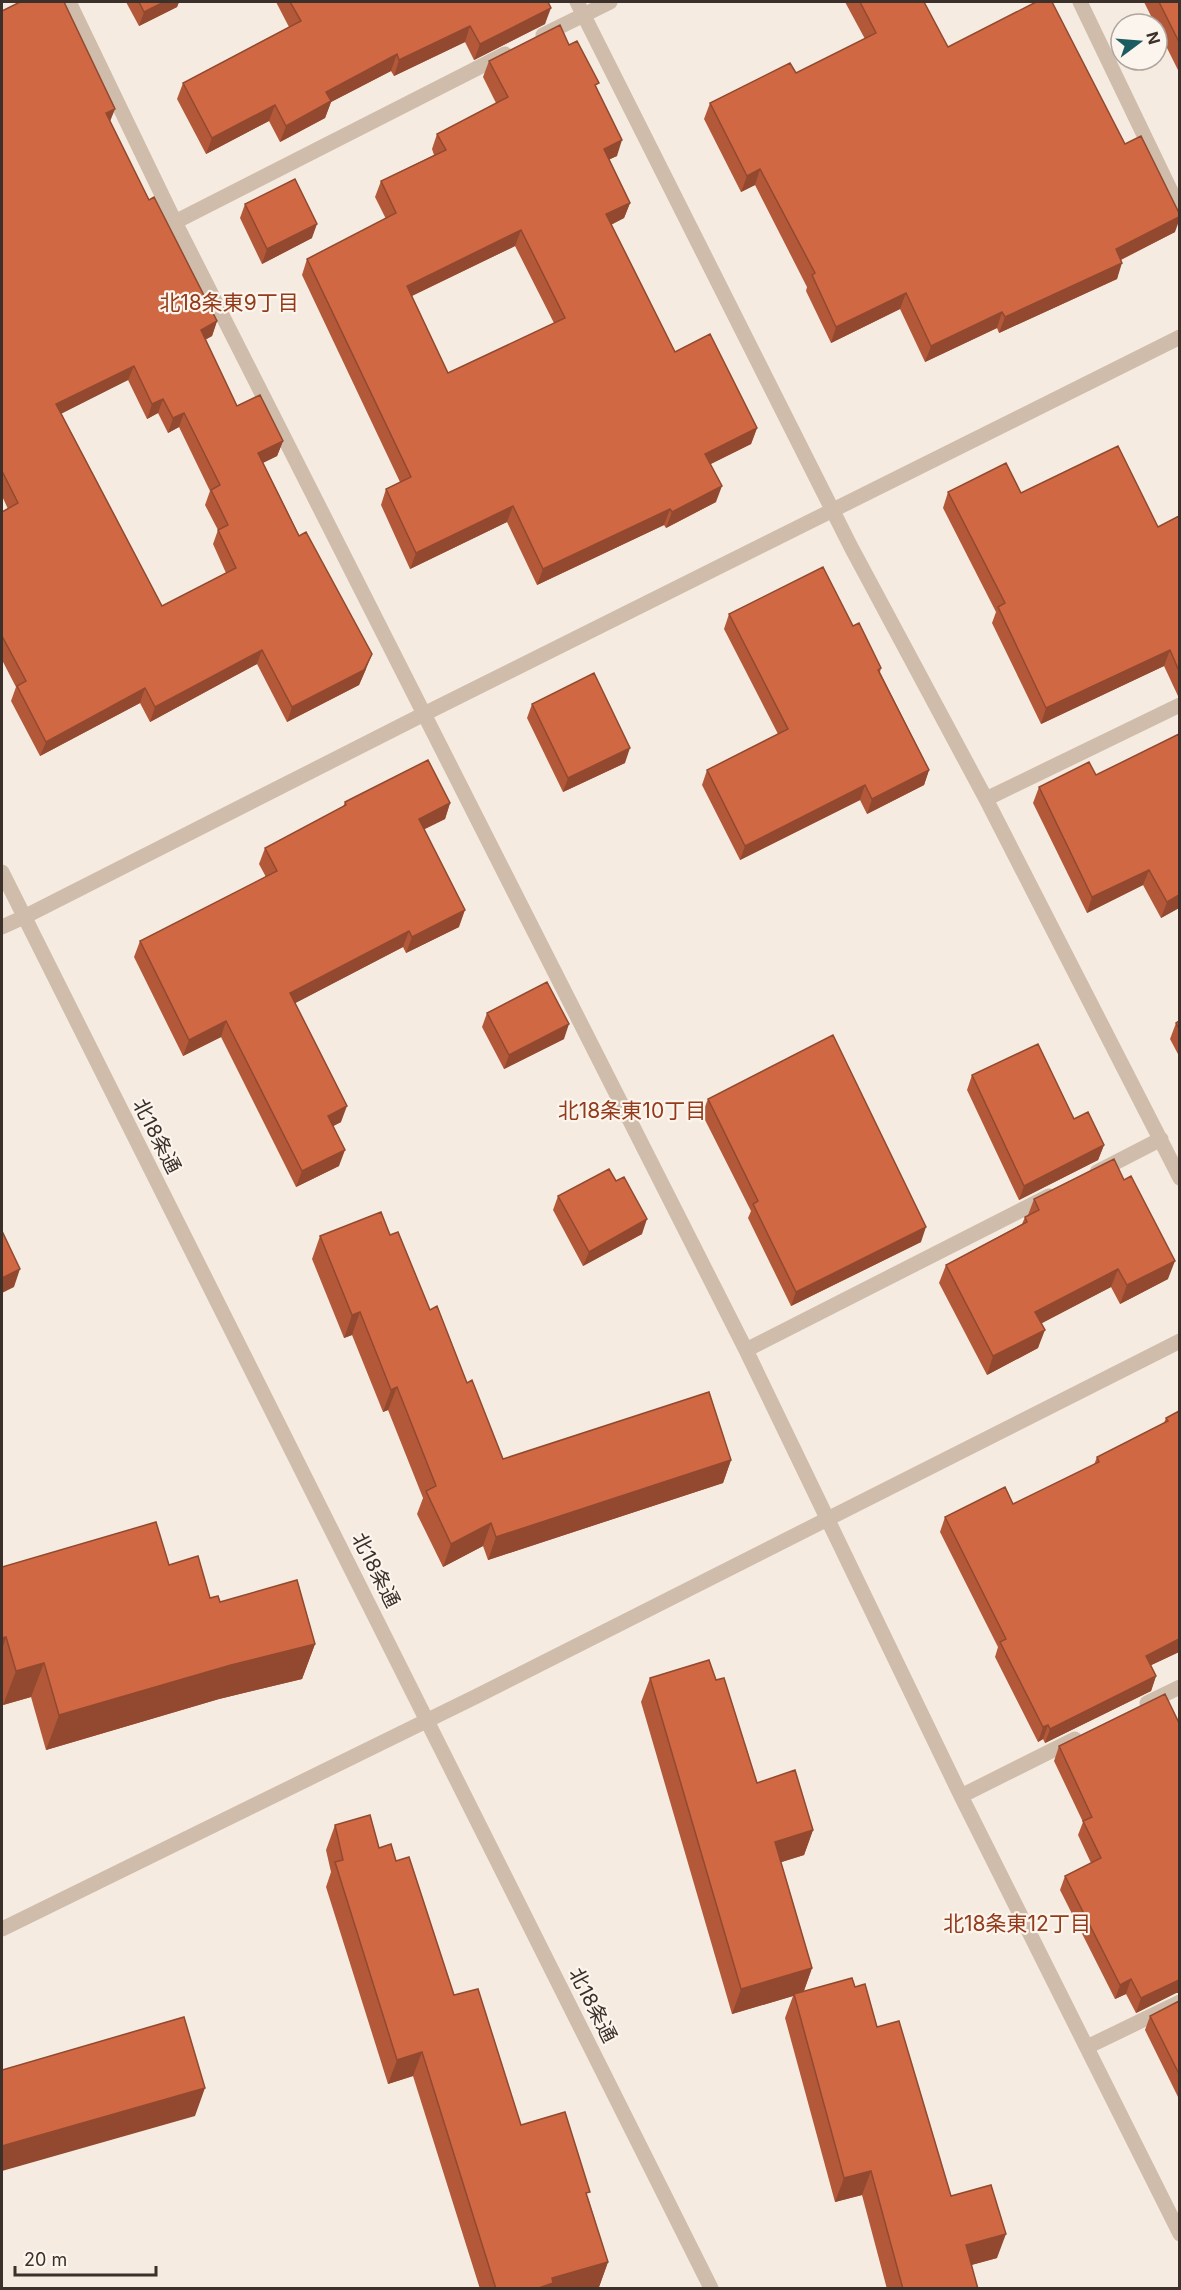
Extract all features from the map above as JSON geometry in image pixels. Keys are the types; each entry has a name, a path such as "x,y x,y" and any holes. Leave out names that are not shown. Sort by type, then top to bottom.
{"street":[{"path":"69,2 175,222 426,713 746,1350 961,1796 1179,2234"},
{"path":"175,222 526,44 580,8 610,2"},
{"path":"1080,2 1179,210"},
{"path":"580,8 834,510 986,799 1179,1178"},
{"path":"2,927 1179,338"},
{"path":"986,799 1179,705"},
{"name":"北18条通","path":"2,872 711,2289"},
{"path":"1087,1177 1161,1139"},
{"path":"746,1350 1065,1188"},
{"path":"4,1922 428,1720 1179,1341"},
{"path":"1137,1708 1179,1687"},
{"path":"961,1796 1084,1734"},
{"path":"1087,2048 1179,2001"}],"building":[{"path":"20,2 64,2 115,109 106,113 149,200 154,197 217,321 201,330 237,406 260,395 283,441 258,453 299,536 306,532 372,654 364,670 292,707 262,650 155,707 145,688 46,742 17,686 26,681 2,636 2,512 18,503 2,471 2,11","holes":["134,366 152,404 163,399 173,418 184,413 220,485 211,490 228,525 218,530 236,568 162,606 56,404"]},
{"path":"139,2 164,2 144,12"},
{"path":"290,2 548,2 551,8 480,44 470,26 399,60 397,54 326,92 331,101 286,126 275,105 212,138 183,83 301,21"},
{"path":"860,2 924,2 948,47 1036,2 1052,2 1125,144 1141,136 1179,217 1116,249 1122,263 1005,317 1002,312 931,346 906,293 836,327 812,275 815,273 760,169 747,176 710,103 790,63 796,73 876,33"},
{"path":"1159,2 1179,2 1179,42 1169,22 1169,12 1164,12"},
{"path":"560,25 569,45 577,41 599,83 595,85 622,140 604,149 630,203 606,214 675,352 710,334 757,428 705,454 722,486 672,512 670,509 543,569 513,506 416,553 386,489 411,477 307,259 396,213 381,181 446,150 437,134 508,97 489,61","holes":["521,230 565,318 448,373 407,286"]},
{"path":"295,179 317,224 267,249 245,204"},
{"path":"1118,446 1158,527 1179,516 1179,671 1170,650 1046,708 998,607 1005,603 948,492 1006,463 1021,493"},
{"path":"823,567 853,626 859,623 881,668 878,670 929,770 872,799 865,785 745,846 707,770 788,729 729,614"},
{"path":"594,673 630,748 568,778 532,704"},
{"path":"1179,734 1179,895 1167,902 1149,870 1092,897 1039,787 1089,762 1096,775"},
{"path":"428,760 450,803 419,819 465,910 412,937 409,931 290,993 347,1106 328,1116 345,1150 302,1171 226,1021 189,1040 140,941 277,871 265,848 346,805 345,802"},
{"path":"547,982 569,1024 509,1055 487,1013"},
{"path":"833,1035 926,1227 796,1292 753,1204 758,1201 708,1099"},
{"path":"1038,1044 1074,1119 1088,1112 1104,1145 1024,1186 972,1075"},
{"path":"1114,1159 1124,1180 1131,1176 1175,1261 1127,1285 1118,1269 1035,1312 1045,1330 993,1356 946,1265 1027,1222 1025,1217 1039,1210 1034,1199"},
{"path":"609,1169 616,1181 624,1177 647,1219 589,1252 558,1196"},
{"path":"381,1212 390,1235 398,1232 430,1310 437,1306 467,1383 472,1380 503,1459 709,1392 731,1460 496,1537 491,1523 451,1544 426,1491 436,1486 397,1387 391,1390 360,1312 352,1315 320,1236"},
{"path":"2,1231 20,1269 2,1278"},
{"path":"1179,1411 1179,1639 1146,1656 1156,1676 1050,1729 1048,1725 1043,1727 1000,1642 1006,1639 945,1517 1005,1487 1013,1504 1099,1462 1097,1457 1168,1421 1166,1418"},
{"path":"156,1522 169,1565 198,1556 210,1598 218,1596 220,1602 297,1580 315,1644 231,1665 59,1715 44,1663 16,1671 6,1637 2,1638 2,1567"},
{"path":"709,1660 716,1680 724,1678 757,1783 795,1770 813,1830 775,1842 812,1968 741,1989 650,1678"},
{"path":"1165,1694 1179,1723 1179,1980 1141,1998 1131,1979 1120,1985 1065,1876 1101,1858 1083,1821 1092,1817 1059,1746"},
{"path":"370,1815 379,1848 391,1844 396,1861 409,1857 454,1995 478,1989 521,2125 565,2112 590,2192 586,2193 608,2262 552,2278 553,2283 536,2289 496,2289 422,2052 397,2060 335,1862 343,1860 335,1825"},
{"path":"852,1978 855,1987 865,1984 877,2027 899,2021 951,2196 991,2185 1006,2234 966,2245 978,2289 903,2289 871,2171 844,2178 794,1994"},
{"path":"1179,2001 1179,2074 1150,2016"},
{"path":"184,2017 205,2088 2,2146 2,2070"}],"district":[{"name":"北18条東9丁目","path":"229,303"},
{"name":"北18条東10丁目","path":"632,1111"},
{"name":"北18条東12丁目","path":"1017,1924"}]}
